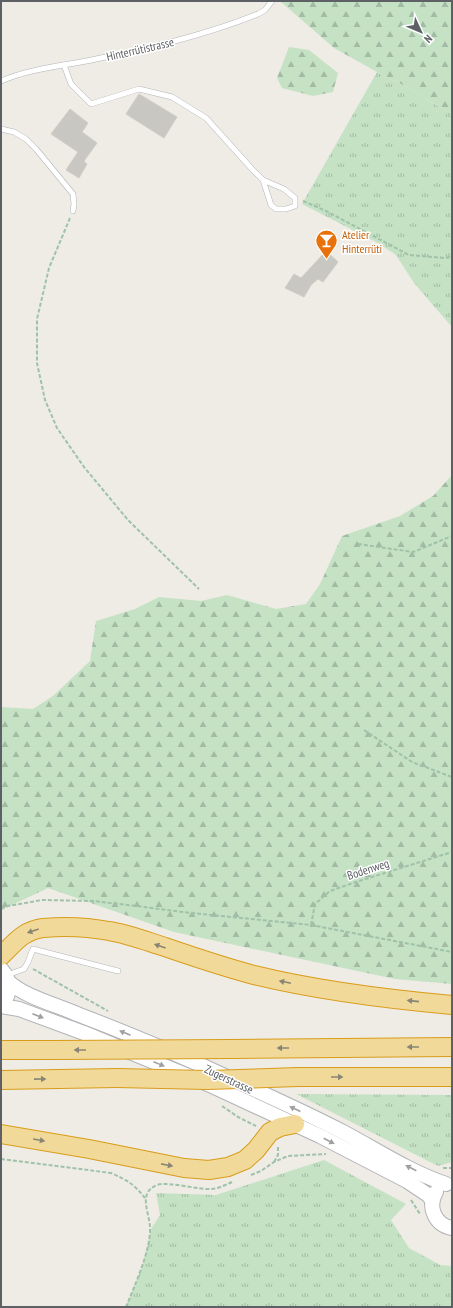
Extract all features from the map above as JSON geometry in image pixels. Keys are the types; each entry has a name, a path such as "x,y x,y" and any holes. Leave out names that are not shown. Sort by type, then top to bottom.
{"highway":[{"path":"1,956 18,938 35,930 66,928 108,930 135,937 221,966 296,985 358,995 452,1005"},
{"path":"1,1050 452,1047"},
{"path":"1,1080 117,1078 207,1080 298,1077 452,1077"},
{"path":"1,1134 201,1170 228,1167 245,1160 256,1150 268,1134 280,1127 295,1124"}],"main road":[{"name":"Zugerstrasse","path":"1,1006 8,995 5,976"},
{"name":"Zugerstrasse","path":"5,976 15,988 200,1065 342,1132 434,1180 449,1183"},
{"name":"Zugerstrasse","path":"1,1006 19,1008 210,1085 295,1124 407,1181 428,1195 432,1200 437,1190 449,1183"},
{"path":"432,1200 433,1214 437,1220 452,1228"}],"lane":[{"name":"Hinterrütistrasse","path":"1,81 33,70 104,57 206,32 258,14 265,10 272,1"},
{"path":"64,65 72,84 91,104 106,101 139,89 172,97 206,118 252,170 263,180 284,189 295,198 295,206 286,210 276,209 271,205 263,180"},
{"path":"1,129 14,132 26,139 36,149 73,194 73,212"},
{"path":"5,976 24,969 33,949 118,970"}],"path":[{"path":"295,198 326,211 409,255 445,258 452,257"},
{"path":"73,212 49,268 37,320 37,363 45,400 58,428 84,467 128,520 199,589"},
{"path":"358,544 414,552 452,536"},
{"path":"364,730 412,762 452,777"},
{"name":"Bodenweg","path":"311,925 316,904 330,891 452,852"},
{"path":"1,909 8,906 42,900 94,901 311,925 452,952"},
{"path":"222,1106 268,1134 277,1143 278,1154 274,1162"},
{"path":"248,1176 261,1171 274,1162 288,1156 330,1154"},
{"path":"1,1159 111,1174 125,1179 136,1186 145,1198 151,1229 142,1267 126,1307"},
{"path":"145,1198 149,1191 158,1185 166,1184 213,1188 236,1181"},
{"path":"410,1198 422,1218"}],"green space":[{"path":"280,1 452,1 452,113 334,48"},
{"path":"289,47 309,50 338,73 333,92 313,96 282,88 277,78"},
{"path":"377,72 452,113 452,327 414,283 396,255 378,243 302,204"},
{"path":"452,475 452,984 395,979 174,932 48,888 1,910 1,707 33,709 53,696 90,661 96,621 135,609 159,597 201,601 227,595 276,609 306,604 320,584 342,536 400,516 433,496"},
{"path":"296,1094 452,1095 452,1162 438,1166"},
{"path":"324,1160 406,1204 391,1220 409,1248 440,1265 452,1266 452,1307 126,1307 142,1267 151,1229 160,1215 156,1193 216,1195"}],"building":[{"path":"139,94 177,117 164,138 126,114"},
{"path":"70,109 88,123 82,132 97,143 84,161 87,164 79,178 66,170 78,152 51,134"},
{"path":"326,251 338,262 323,282 318,279 311,285 304,297 285,288 294,274 301,278"}],"place":[{"name":"Atelier Hinterrüti","path":"326,260"}]}
